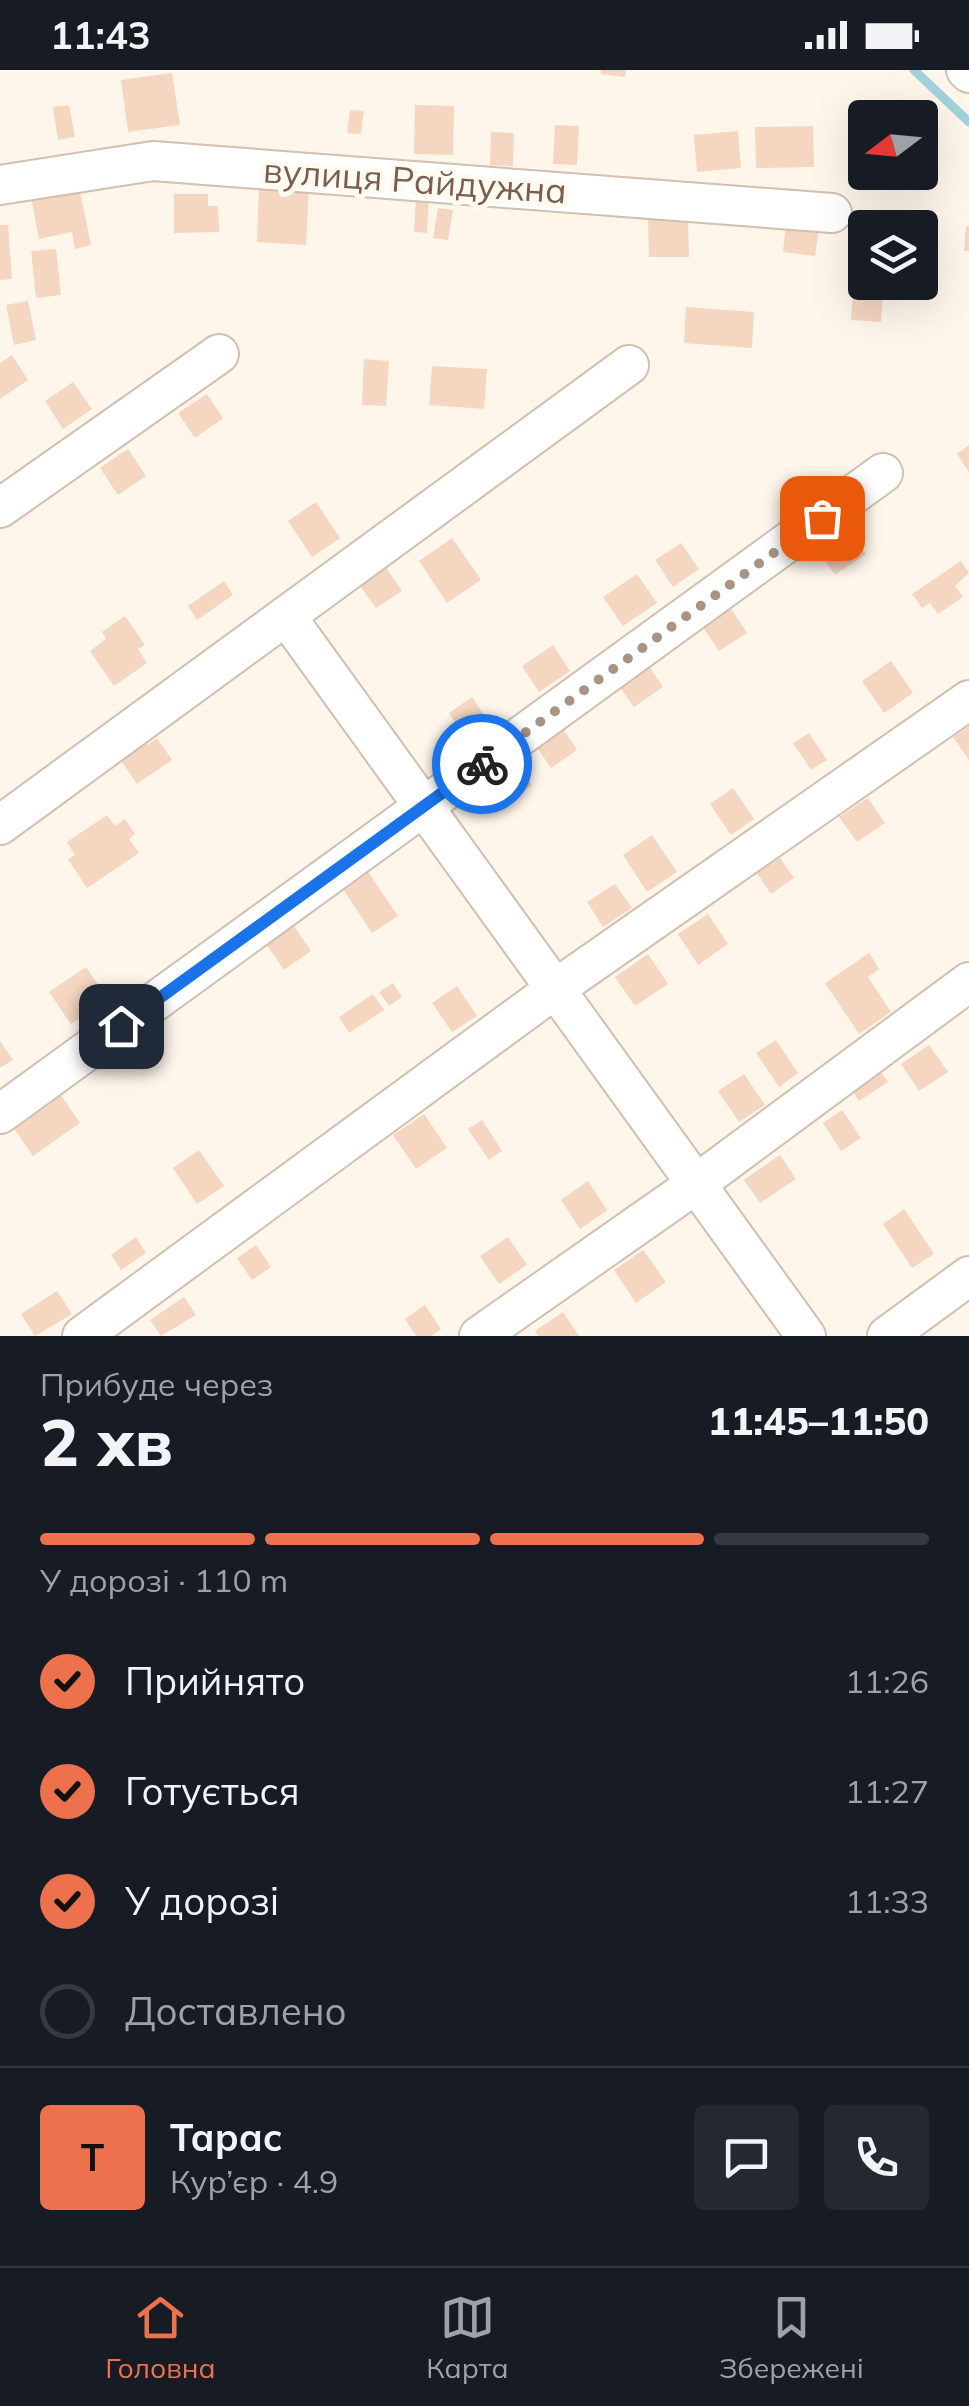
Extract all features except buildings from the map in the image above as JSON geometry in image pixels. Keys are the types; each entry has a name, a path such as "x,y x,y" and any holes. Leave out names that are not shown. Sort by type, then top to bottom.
{"street":[{"name":"вулиця Райдужна","path":"0,186 154,160 832,212"},
{"path":"0,508 220,354"},
{"path":"0,825 628,365"},
{"path":"0,1114 883,473"},
{"path":"286,616 806,1336"},
{"path":"82,1336 555,989 969,700"},
{"path":"478,1336 696,1184 969,982"},
{"path":"887,1336 969,1276"}],"waterway":[{"path":"914,70 969,122"}],"way so far":[{"path":"482,764 822,518"}],"route":[{"path":"121,1026 482,764"}]}
